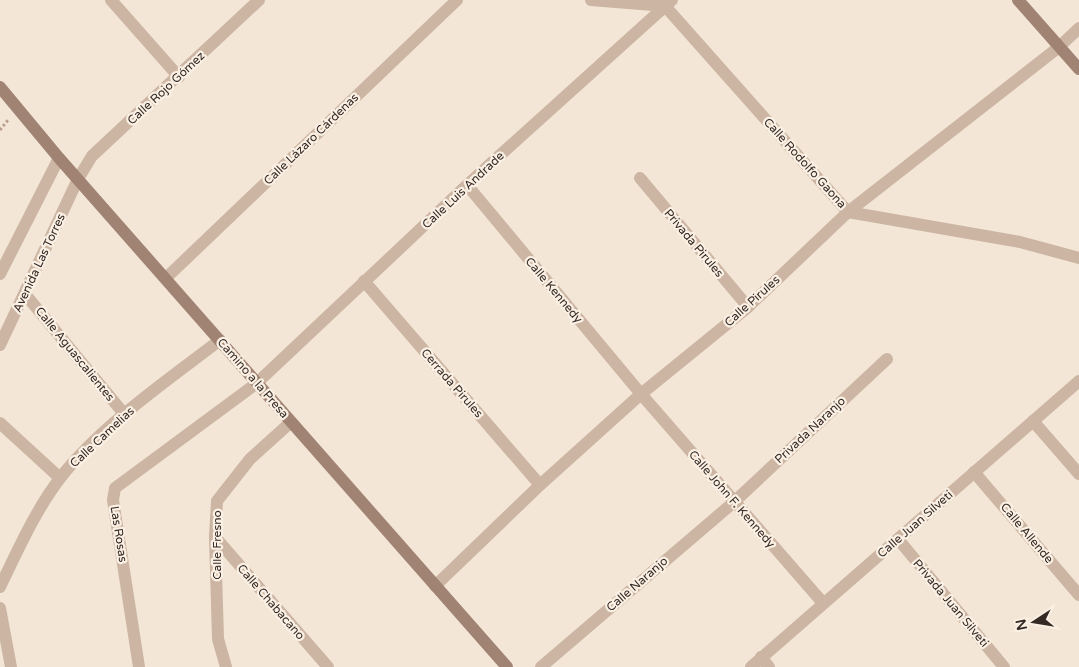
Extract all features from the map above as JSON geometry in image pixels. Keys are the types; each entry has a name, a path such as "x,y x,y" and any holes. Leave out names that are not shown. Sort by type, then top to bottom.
{"street":[{"path":"110,0 179,77"},
{"name":"Calle Rojo Gómez","path":"78,180 92,156 179,77 259,0"},
{"name":"Calle Lázaro Cárdenas","path":"166,278 457,0"},
{"path":"591,0 668,3"},
{"path":"1018,0 1079,69"},
{"name":"Calle Luis Andrade","path":"257,383 467,185 668,3"},
{"name":"Calle Rodolfo Gaona","path":"668,3 848,212 1020,242 1079,258"},
{"name":"Calle Pirules","path":"435,586 540,485 641,394 748,307 848,212 1059,47 1079,28"},
{"name":"Camino a la Presa","path":"0,88 78,180 507,667"},
{"path":"0,274 59,158"},
{"name":"Privada Pirules","path":"640,178 748,307"},
{"name":"Avenida Las Torres","path":"0,345 78,180"},
{"name":"Calle Kennedy","path":"467,185 641,394"},
{"name":"Cerrada Pirules","path":"364,281 540,485"},
{"name":"Calle Aguascalientes","path":"25,294 125,415"},
{"name":"Calle Camelias","path":"0,587 30,528 60,478 78,457 125,415 220,340"},
{"name":"Privada Naranjo","path":"734,502 887,358"},
{"name":"Calle Juan Silveti","path":"750,667 765,662 824,603 1079,381"},
{"name":"Las Rosas","path":"139,667 113,500 114,488 257,383"},
{"name":"Calle John F. Kennedy","path":"641,394 824,603"},
{"path":"1033,421 1079,474"},
{"name":"Calle Fresno","path":"226,667 218,639 215,537 217,501 250,459 291,422"},
{"path":"0,423 60,478"},
{"name":"Calle Allende","path":"974,472 1079,595"},
{"name":"Calle Naranjo","path":"541,667 734,502"},
{"name":"Calle Chabacano","path":"215,537 328,667"},
{"name":"Privada Juan Silveti","path":"898,538 1004,667"},
{"path":"0,608 11,667"}]}
